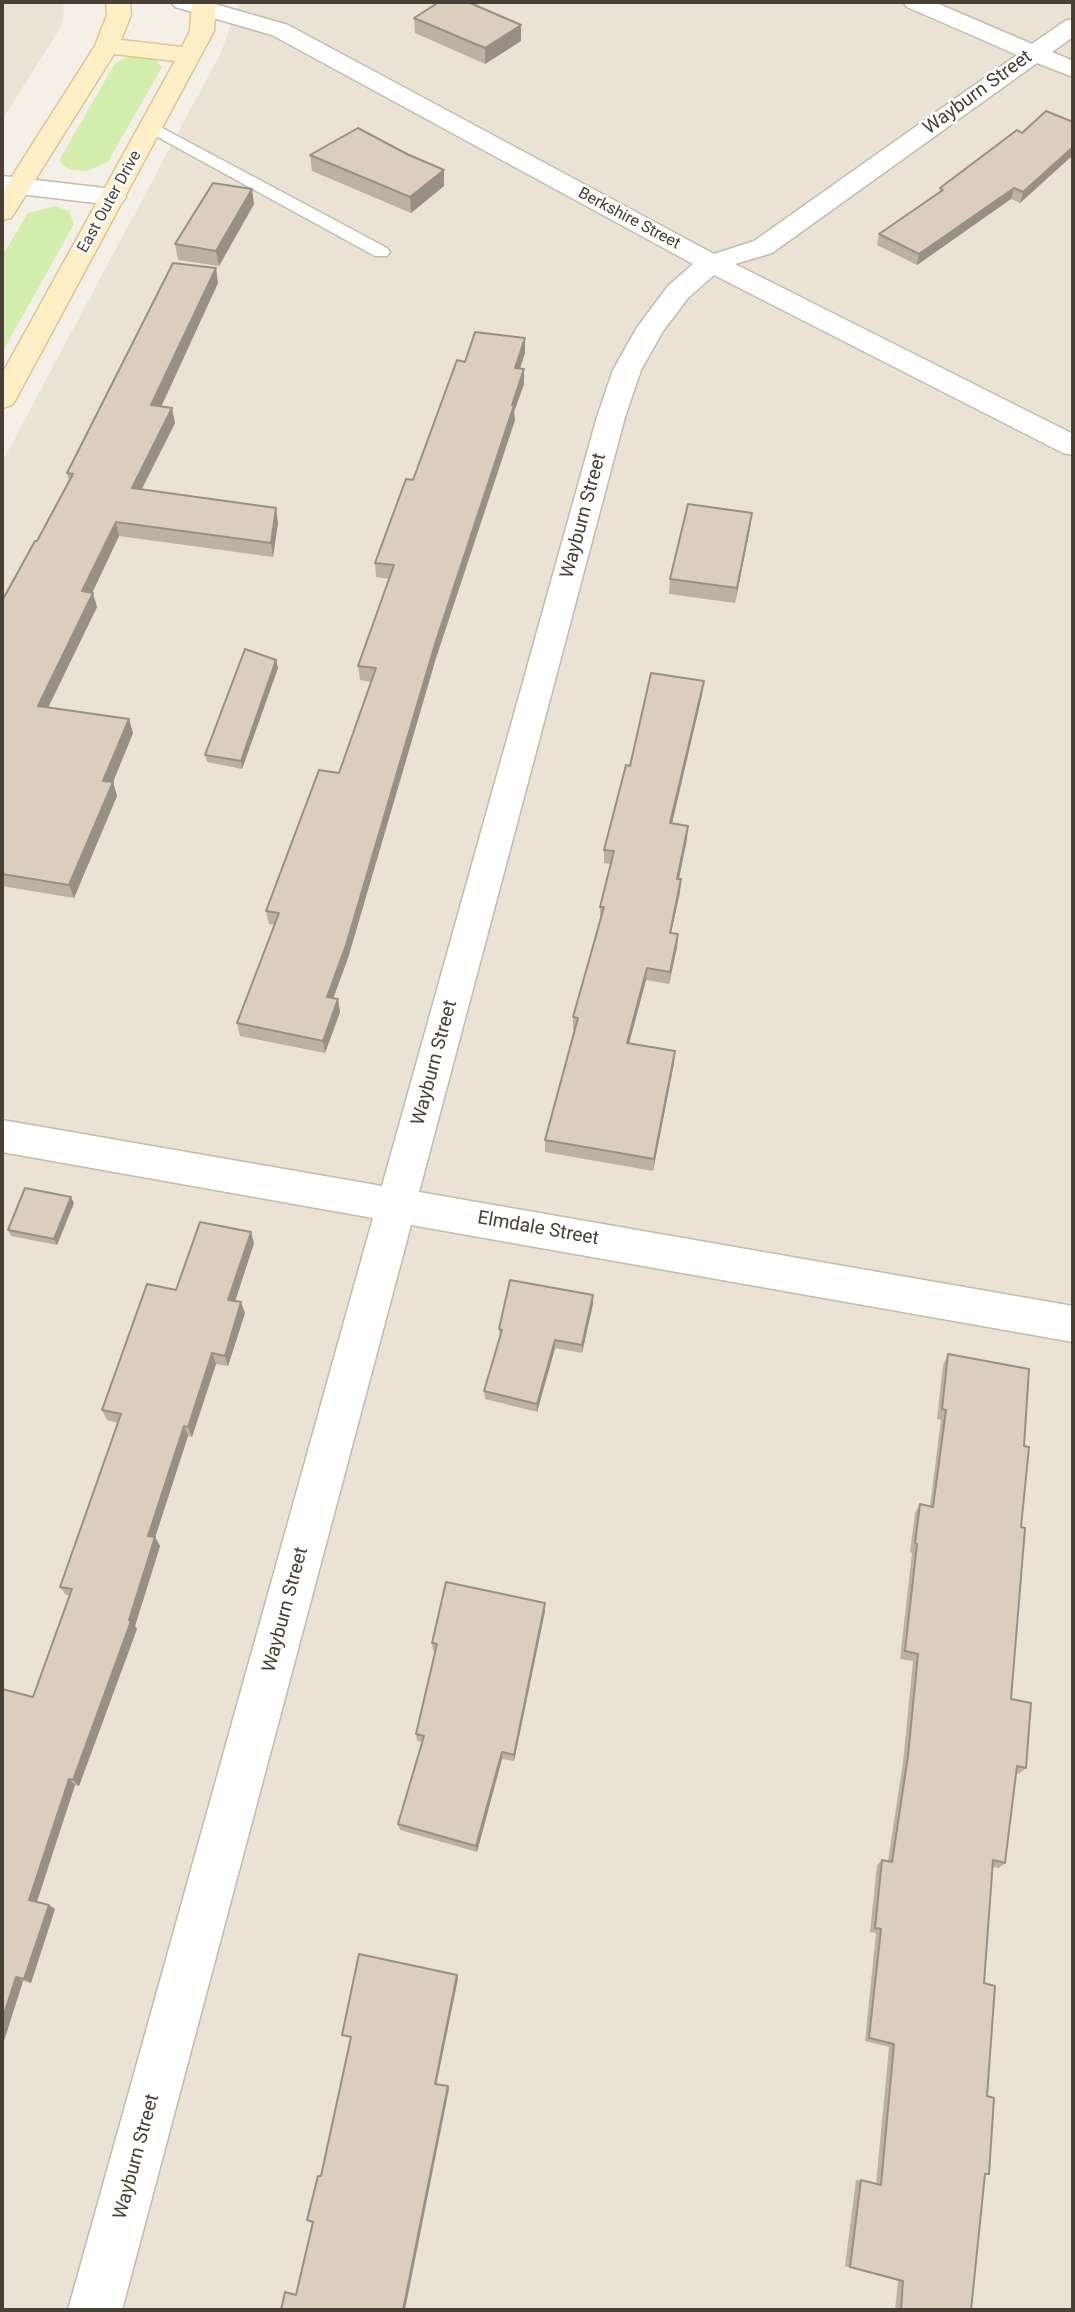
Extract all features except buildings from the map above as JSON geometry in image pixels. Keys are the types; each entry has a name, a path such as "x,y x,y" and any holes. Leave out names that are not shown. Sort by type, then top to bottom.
{"street":[{"path":"2,212 10,185 107,46 119,15 118,2"},
{"path":"915,2 1073,70"},
{"name":"East Outer Drive","path":"2,399 202,31 197,4"},
{"name":"Berkshire Street","path":"197,4 280,30 711,263 1073,446"},
{"name":"Wayburn Street","path":"95,2310 611,417 627,370 650,330 678,292 711,263 763,247 1073,26"},
{"path":"107,46 190,55"},
{"path":"10,185 113,197"},
{"name":"Elmdale Street","path":"2,1136 1073,1324"}],"lane":[{"path":"151,127 381,252"}],"shaded area":[{"path":"2,2 63,2 64,14 61,27 2,120"},
{"path":"240,2 1073,2 1073,2310 2,2310 2,462 220,54"}],"green space":[{"path":"132,55 154,58 162,67 108,162 87,171 70,170 60,162 61,157 115,63"},
{"path":"55,206 69,211 74,224 2,353 2,256 28,213"}]}
